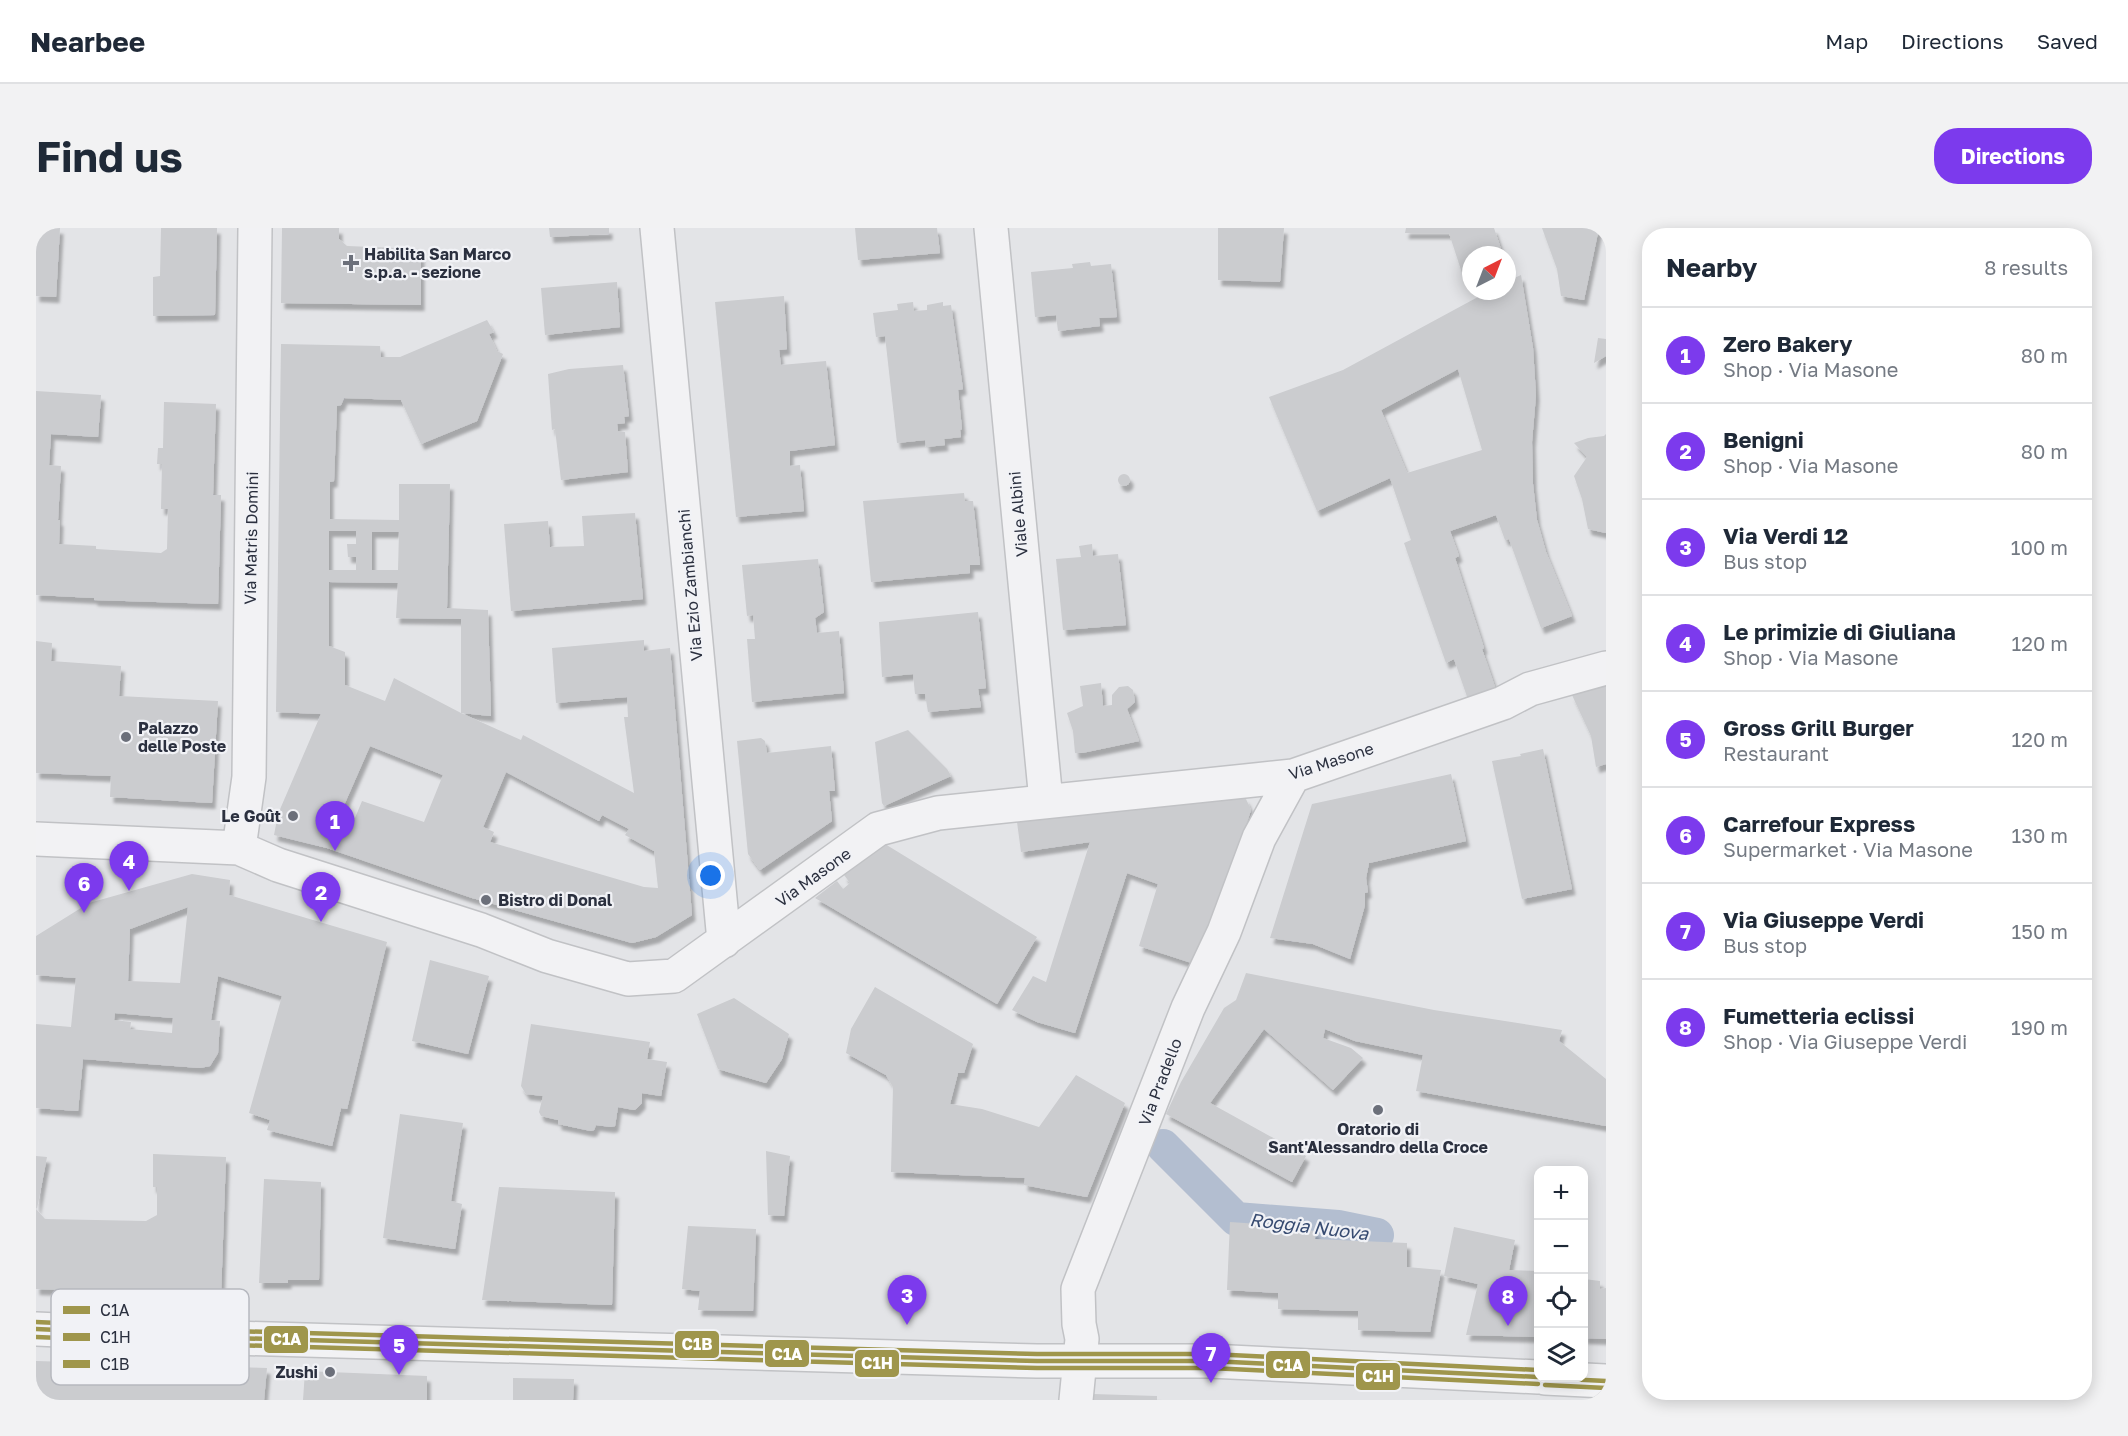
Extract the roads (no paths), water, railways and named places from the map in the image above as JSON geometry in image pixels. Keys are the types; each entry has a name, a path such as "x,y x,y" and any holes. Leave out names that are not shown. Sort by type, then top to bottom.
{"street":[{"name":"Via Matris Domini","path":"239,848 249,777 255,228"},
{"name":"Via Ezio Zambianchi","path":"657,228 724,941"},
{"name":"Viale Albini","path":"991,228 1046,801"},
{"name":"Via Masone","path":"36,839 239,848 278,866 481,930 547,956 628,979 674,976 878,829 938,813 1293,776 1503,704 1530,689 1606,668"},
{"name":"Via Pradello","path":"1076,1400 1082,1339 1078,1289 1188,1008 1224,933 1259,838 1293,776"},
{"path":"36,1329 51,1330"},
{"path":"249,1338 1079,1362 1210,1361 1534,1377"},
{"path":"1588,1380 1606,1381"}],"waterway":[{"name":"Roggia Nuova","path":"1163,1146 1236,1219 1338,1227 1377,1235"}],"place":[{"name":"Habilita San Marco s.p.a. - sezione","path":"351,263"},
{"name":"Palazzo delle Poste","path":"126,737"},
{"name":"Le Goût","path":"293,816"},
{"name":"Zero Bakery","path":"335,851"},
{"name":"Le primizie di Giuliana","path":"129,891"},
{"name":"Bistro di Donal","path":"486,900"},
{"name":"Carrefour Express","path":"84,913"},
{"name":"Benigni","path":"321,922"},
{"name":"Oratorio di Sant'Alessandro della Croce","path":"1378,1110"},
{"name":"Via Verdi 12","path":"907,1325"},
{"name":"Fumetteria eclissi","path":"1508,1326"},
{"name":"Zushi","path":"330,1372"},
{"name":"Gross Grill Burger","path":"399,1375"},
{"name":"Via Giuseppe Verdi","path":"1211,1383"}]}
